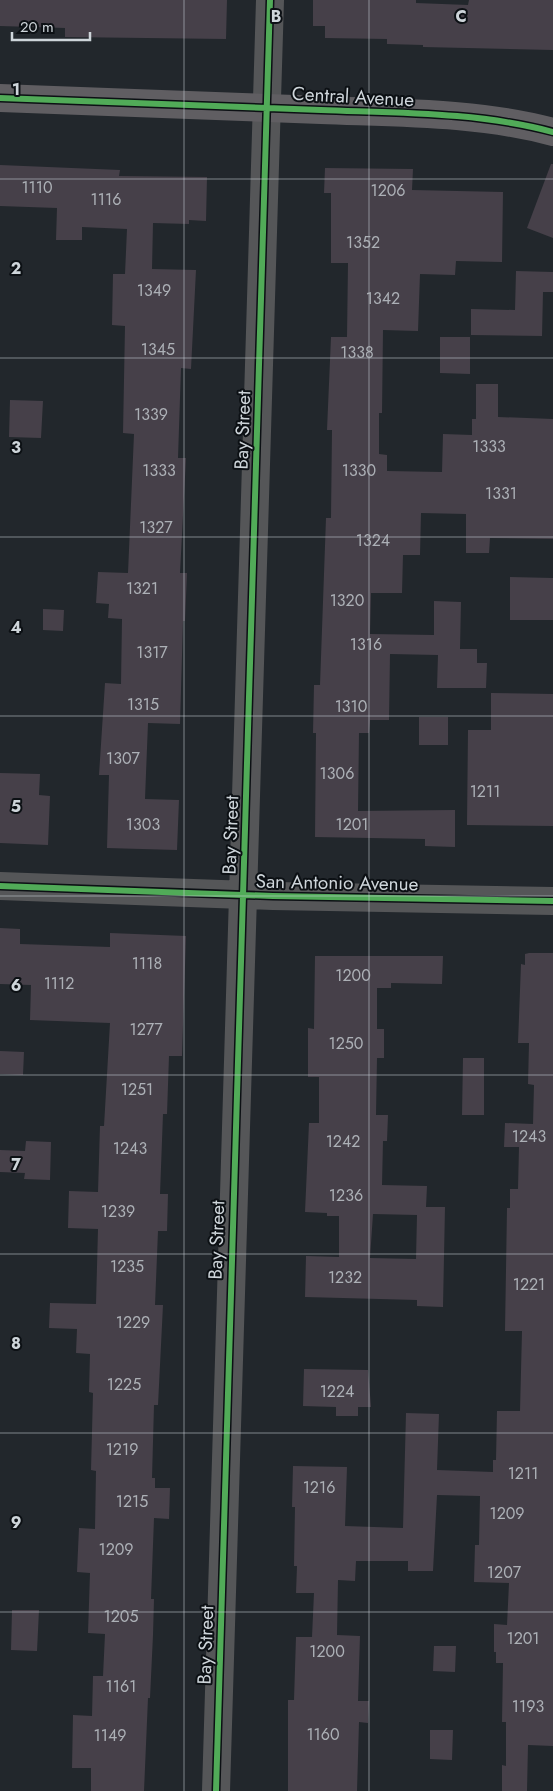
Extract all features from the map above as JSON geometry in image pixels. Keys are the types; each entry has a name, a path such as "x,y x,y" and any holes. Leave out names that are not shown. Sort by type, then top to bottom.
{"main road":[{"name":"Central Avenue","path":"0,98 267,107 493,120 520,123 553,132"}],"street":[{"name":"Bay Street","path":"216,1791 270,0"},
{"name":"San Antonio Avenue","path":"0,886 243,895 553,901"}],"building":[{"path":"0,0 227,0 226,39 65,37 65,28 0,26"},
{"path":"313,0 416,0 416,3 468,5 469,0 553,0 553,50 423,47 423,45 387,44 387,39 325,38 325,26 313,26"},
{"path":"551,164 553,164 553,238 527,228"},
{"path":"0,165 120,170 119,176 207,177 206,221 189,220 189,224 153,223 152,269 196,270 191,369 181,368 178,458 186,458 180,573 187,573 185,621 183,621 180,724 148,723 145,799 179,800 177,850 107,848 109,775 99,775 105,683 121,684 122,619 108,618 109,604 96,603 98,572 128,573 134,434 123,433 125,326 112,325 113,274 125,274 127,229 82,227 82,240 56,240 57,208 0,206"},
{"path":"325,168 413,169 412,190 503,192 502,262 456,261 455,275 420,274 418,331 383,330 382,413 379,413 379,454 387,455 387,471 442,472 443,434 472,435 472,419 476,419 476,384 498,384 498,417 553,419 553,539 490,538 489,553 466,553 466,514 421,513 420,555 403,555 402,593 371,593 370,634 434,635 434,601 461,602 460,649 477,649 477,663 487,663 486,688 437,688 438,655 390,654 389,720 370,720 369,733 359,733 358,811 455,810 455,847 425,846 425,839 315,837 316,733 313,733 314,685 320,685 326,518 331,518 332,430 327,430 331,337 347,337 348,263 331,263 331,193 324,193"},
{"path":"516,271 553,272 553,292 543,292 542,336 471,335 471,309 515,310"},
{"path":"440,337 470,337 470,374 440,373"},
{"path":"10,400 43,401 41,438 9,437"},
{"path":"510,577 553,578 553,620 510,620"},
{"path":"43,609 64,610 63,631 43,630"},
{"path":"491,693 553,694 553,826 467,825 468,730 491,730"},
{"path":"419,717 448,717 448,745 419,745"},
{"path":"0,773 40,774 39,795 50,796 48,845 0,843"},
{"path":"0,928 20,929 20,944 110,947 110,933 186,936 182,1056 169,1056 167,1114 163,1114 160,1194 168,1194 167,1231 158,1231 155,1305 163,1305 158,1405 154,1405 152,1478 155,1478 155,1488 170,1488 169,1519 154,1518 151,1599 154,1599 153,1635 144,1791 91,1791 91,1768 72,1768 73,1715 92,1716 93,1676 103,1676 105,1634 88,1633 90,1573 77,1572 79,1528 95,1529 96,1471 91,1470 93,1393 89,1392 90,1354 76,1353 77,1329 49,1328 50,1303 96,1304 98,1229 68,1228 69,1191 98,1192 100,1126 104,1126 110,1023 30,1020 31,985 0,984"},
{"path":"553,953 553,1746 528,1745 527,1791 502,1791 502,1765 506,1766 506,1722 502,1722 503,1663 496,1663 494,1624 507,1625 509,1583 474,1582 475,1545 479,1545 480,1496 437,1495 433,1571 408,1571 408,1561 356,1561 355,1581 338,1580 337,1635 360,1636 358,1701 369,1701 368,1723 359,1722 357,1791 288,1791 288,1700 294,1700 296,1637 312,1637 314,1593 296,1593 297,1566 294,1566 295,1507 292,1507 293,1466 347,1467 345,1526 403,1528 406,1413 439,1414 437,1470 493,1472 493,1460 496,1460 497,1411 520,1411 522,1331 505,1331 507,1208 510,1208 510,1189 518,1189 519,1147 504,1147 505,1123 533,1124 534,1085 528,1084 529,1043 518,1043 521,964 525,965 525,954"},
{"path":"315,956 443,956 442,984 391,983 391,988 377,988 377,1029 384,1029 384,1058 377,1058 376,1115 388,1115 387,1141 383,1141 382,1185 427,1186 426,1207 445,1207 443,1307 417,1306 417,1300 305,1297 306,1256 339,1257 339,1216 327,1216 327,1213 305,1212 309,1123 319,1123 319,1077 308,1077 308,1028 314,1029","holes":["373,1214 417,1215 416,1259 370,1258"]},
{"path":"0,1051 24,1052 23,1075 0,1074"},
{"path":"463,1058 484,1058 484,1115 462,1115"},
{"path":"26,1141 51,1142 50,1180 24,1179 25,1173 0,1172 0,1150 25,1151"},
{"path":"304,1369 368,1370 371,1407 358,1407 358,1416 336,1416 336,1407 303,1406"},
{"path":"12,1610 39,1610 37,1651 11,1650"},
{"path":"434,1646 456,1646 455,1672 433,1671"},
{"path":"430,1730 453,1730 452,1760 430,1759"}],"cycle path":[{"path":"216,1791 270,0"},
{"path":"0,98 409,113 467,117 525,125 553,132"},
{"path":"0,886 273,896 553,901"}]}
